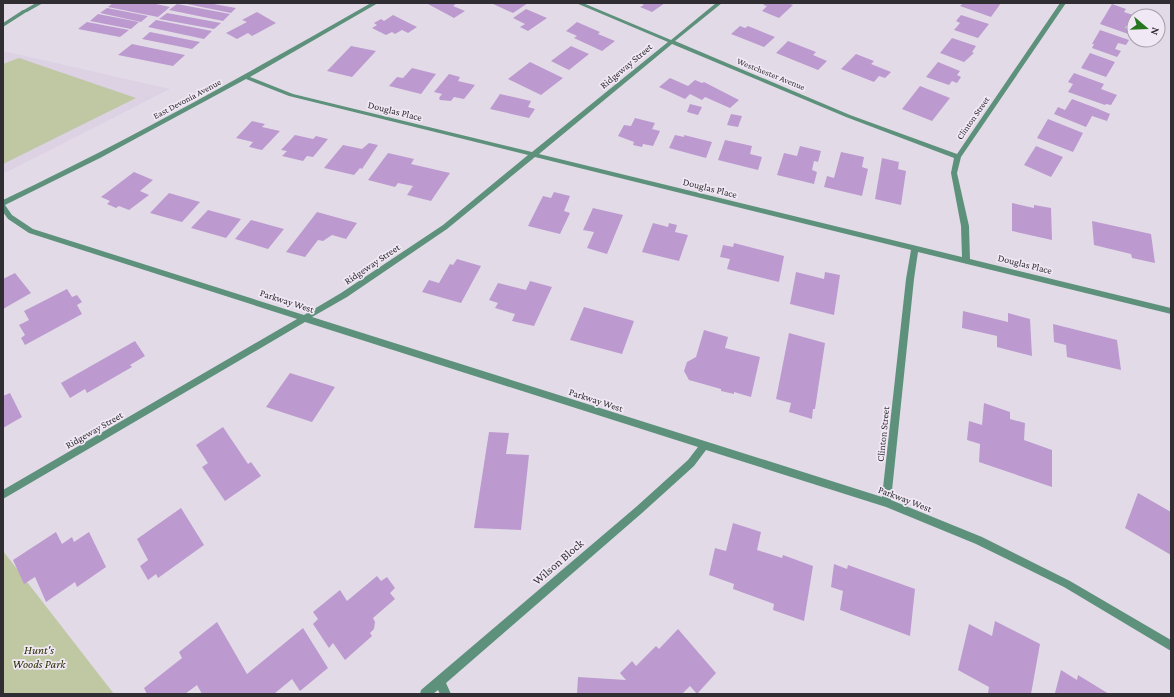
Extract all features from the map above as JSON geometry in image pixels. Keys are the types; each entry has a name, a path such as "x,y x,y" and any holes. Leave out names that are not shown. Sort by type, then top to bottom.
{"street":[{"path":"3,25 40,3"},
{"name":"East Devonia Avenue","path":"3,203 53,180 246,77 375,3"},
{"name":"Westchester Avenue","path":"579,3 848,116 958,157"},
{"name":"Ridgeway Street","path":"3,495 344,295 445,227 719,3"},
{"name":"Clinton Street","path":"966,260 965,226 954,173 958,157 1063,3"},
{"name":"Douglas Place","path":"246,77 291,95 915,249 1171,310"},
{"name":"Parkway West","path":"3,207 10,217 31,231 886,503 979,540 1046,574 1171,646"},
{"name":"Clinton Street","path":"886,503 915,249"},
{"name":"Wilson Block","path":"425,694 639,510 691,462 704,446"},
{"path":"439,682 446,694"}],"shaded area":[{"path":"3,51 170,89 3,174"}],"green space":[{"path":"19,58 136,98 3,164 3,64"},
{"name":"Hunt's Woods Park","path":"3,551 10,560 114,694 3,694"}],"building":[{"path":"113,3 151,3 170,7 158,17 108,7"},
{"path":"182,3 208,3 236,8 231,13"},
{"path":"426,3 457,3 453,6 465,11 454,18"},
{"path":"491,3 528,3 513,13"},
{"path":"640,3 665,3 652,12 640,7 644,5"},
{"path":"766,3 786,3 793,5 779,18 762,11 767,6 763,5"},
{"path":"963,3 1001,3 991,17 960,6"},
{"path":"177,4 230,14 223,21 169,10"},
{"path":"1112,4 1126,9 1124,12 1126,13 1126,33 1100,24"},
{"path":"107,8 148,16 141,22 100,13"},
{"path":"526,9 547,18 528,31 520,27 525,24 513,18"},
{"path":"257,12 276,23 252,36 248,33 237,39 226,33 247,22 242,20"},
{"path":"167,13 221,23 214,29 159,19"},
{"path":"98,14 139,22 131,29 90,21"},
{"path":"393,15 417,27 408,33 402,30 395,34 392,32 386,35 372,28 377,25 374,23 381,19 384,21"},
{"path":"961,15 989,24 978,38 954,30 960,23 956,21"},
{"path":"156,20 212,31 204,39 148,27"},
{"path":"87,22 129,30 120,37 78,29"},
{"path":"577,22 600,32 598,34 615,41 602,51 574,38 577,36 566,31"},
{"path":"740,26 745,28 748,26 775,37 764,47 731,34"},
{"path":"1100,30 1126,39 1126,45 1118,43 1115,49 1121,51 1117,57 1092,48 1094,44 1092,44"},
{"path":"150,32 200,42 192,49 142,39"},
{"path":"952,38 976,46 972,52 974,53 964,62 940,53"},
{"path":"788,41 816,52 813,55 827,61 818,70 776,53"},
{"path":"132,44 185,55 173,66 118,55"},
{"path":"351,46 376,51 352,77 327,71"},
{"path":"571,46 589,54 569,70 551,61"},
{"path":"1090,53 1115,62 1106,77 1081,68"},
{"path":"856,54 874,61 871,64 891,72 885,78 879,76 874,82 841,69"},
{"path":"530,62 563,78 541,95 508,79"},
{"path":"938,62 960,71 957,75 961,77 957,83 952,81 949,85 926,77"},
{"path":"412,68 436,74 421,94 389,86 397,77 403,78"},
{"path":"1074,73 1104,84 1101,89 1117,95 1111,105 1105,105 1068,92 1073,84 1068,82"},
{"path":"449,74 460,77 458,81 475,85 464,99 454,97 451,101 440,100 439,98 442,94 434,92"},
{"path":"670,78 688,86 695,80 702,83 704,82 739,100 730,108 705,97 702,100 690,94 685,99 659,87"},
{"path":"920,86 950,98 932,121 902,109"},
{"path":"500,94 531,101 528,107 535,109 529,118 490,109"},
{"path":"1072,99 1110,114 1107,121 1092,116 1086,127 1054,114 1058,107 1065,110"},
{"path":"690,104 702,107 698,115 687,112"},
{"path":"731,114 742,116 738,127 727,125"},
{"path":"635,118 655,123 652,129 660,131 653,146 643,144 642,147 633,145 634,142 618,136 624,125 631,126"},
{"path":"1048,119 1083,133 1073,152 1037,138"},
{"path":"252,121 265,124 262,127 280,131 262,150 249,147 253,142 236,138"},
{"path":"295,135 313,139 316,136 328,139 313,157 307,156 303,161 282,156 287,151 281,150"},
{"path":"675,135 684,137 684,135 712,142 706,158 669,148"},
{"path":"725,140 752,146 750,154 762,157 758,170 718,160"},
{"path":"369,143 378,145 362,169 360,168 354,175 324,168 343,145 362,149"},
{"path":"800,146 821,151 818,162 814,161 812,170 817,172 814,184 777,175 784,153 797,156"},
{"path":"1036,146 1063,157 1051,177 1024,165"},
{"path":"841,152 864,157 862,167 868,169 862,196 824,187 827,176 834,178"},
{"path":"388,153 414,159 411,164 450,173 431,201 407,195 413,186 398,183 395,187 368,180"},
{"path":"882,158 899,162 898,169 906,171 901,205 875,199"},
{"path":"134,172 153,180 140,191 149,195 129,210 119,206 116,208 107,204 110,201 101,197"},
{"path":"554,192 570,196 564,211 570,213 560,234 528,226 543,196 551,198"},
{"path":"169,193 200,202 182,222 150,213"},
{"path":"1012,203 1034,208 1034,205 1051,208 1052,240 1012,231"},
{"path":"593,208 623,215 607,254 587,248 594,232 583,230"},
{"path":"208,210 241,219 226,238 191,228"},
{"path":"317,212 357,223 346,239 332,235 323,241 318,240 305,257 286,252"},
{"path":"251,220 284,229 268,249 235,239"},
{"path":"1092,221 1151,234 1155,263 1132,258 1131,254 1094,245"},
{"path":"653,223 668,227 669,223 677,225 675,232 688,235 679,261 642,252"},
{"path":"734,243 784,256 779,282 727,269 730,259 720,257 723,245 733,247"},
{"path":"457,259 481,266 461,303 422,292 429,280 439,283 450,264 453,265"},
{"path":"796,272 824,279 825,272 840,275 834,315 790,304"},
{"path":"15,273 31,293 3,309 3,279"},
{"path":"530,281 552,287 534,326 512,321 515,314 495,308 498,303 489,300 498,283 526,290"},
{"path":"67,289 72,297 77,295 82,302 77,305 82,314 25,345 21,338 25,335 19,325 29,320 24,311"},
{"path":"584,307 634,321 622,354 570,340"},
{"path":"963,311 1008,322 1008,313 1030,319 1032,356 997,347 997,336 962,328"},
{"path":"1053,324 1117,340 1121,370 1067,357 1066,345 1054,342"},
{"path":"704,330 728,337 725,348 760,357 751,397 734,392 734,394 721,391 721,389 689,380 684,371 687,362 696,357"},
{"path":"789,333 825,343 815,409 813,409 812,419 789,412 791,403 776,399"},
{"path":"135,341 145,356 130,365 132,367 87,393 85,389 70,398 61,383"},
{"path":"290,373 335,387 312,422 266,407"},
{"path":"10,393 22,417 3,428 3,396"},
{"path":"984,403 1010,412 1010,419 1025,423 1024,440 1052,450 1052,487 979,462 980,444 967,440 969,421 982,425"},
{"path":"223,427 248,464 251,462 261,476 225,501 202,467 208,463 196,445"},
{"path":"489,432 509,433 506,454 529,455 521,530 474,528"},
{"path":"1138,493 1171,512 1171,555 1125,528"},
{"path":"181,508 204,545 158,578 156,574 148,580 140,566 148,560 137,539"},
{"path":"733,523 761,532 757,550 782,558 783,555 813,566 804,621 773,610 774,604 733,589 734,584 709,575 715,548 726,551"},
{"path":"56,532 62,544 72,537 74,542 89,532 106,567 77,587 75,582 46,602 35,577 24,584 13,560"},
{"path":"834,564 847,569 848,565 915,589 910,636 840,610 843,591 831,587"},
{"path":"377,576 381,581 387,577 395,588 390,593 395,599 373,618 375,622 374,629 370,633 372,636 345,660 333,643 329,648 313,624 318,619 313,612 340,590 347,601"},
{"path":"995,621 1040,644 1031,694 988,694 989,687 958,670 969,624 992,636"},
{"path":"217,622 247,674 303,628 328,668 300,691 292,679 274,694 202,694 197,685 185,694 147,694 144,688 182,658 179,652"},
{"path":"678,629 716,673 697,694 690,686 682,694 577,694 578,677 626,680 620,673 632,661 636,666 656,646 659,649"},
{"path":"1061,670 1077,680 1078,675 1109,694 1055,693"}]}
